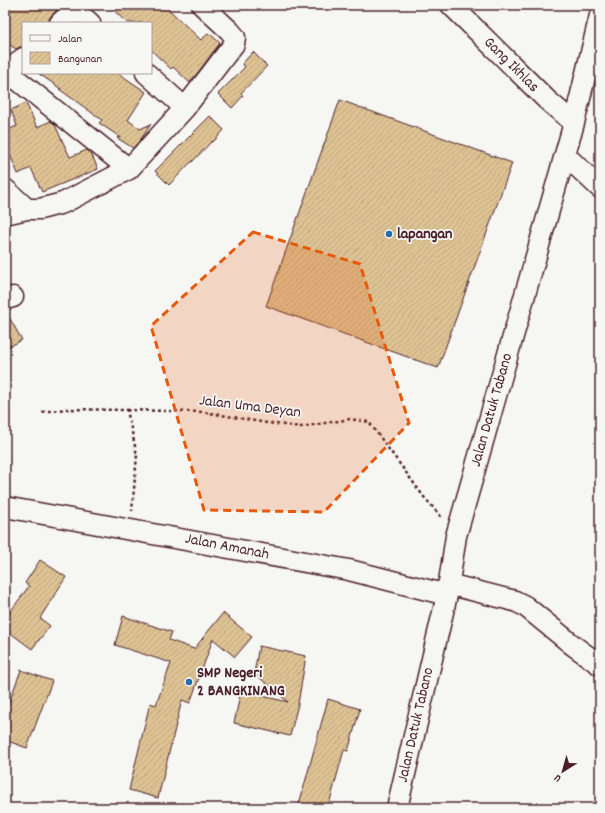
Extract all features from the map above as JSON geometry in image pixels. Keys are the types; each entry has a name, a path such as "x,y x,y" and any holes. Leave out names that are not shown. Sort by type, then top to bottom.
{"street":[{"path":"5,214 40,209 63,202 129,169 185,108 234,44 235,37 202,5"},
{"name":"Gang Ikhlas","path":"451,5 547,100 574,122"},
{"path":"61,22 74,6 89,22"},
{"name":"Jalan Datuk Tabano","path":"397,808 448,589 456,536 574,122 600,15"},
{"path":"22,59 6,72 129,169"},
{"path":"147,74 185,108"},
{"path":"564,155 600,188"},
{"path":"5,189 27,210"},
{"name":"Jalan Amanah","path":"5,507 515,601 525,606 600,665"}],"path":[{"name":"Jalan Uma Deyan","path":"42,412 66,409 204,412 300,427 350,419 370,422 424,497 456,536"},
{"path":"127,410 137,455 130,530"}],"highlighted area":[{"path":"253,232 360,264 409,423 324,512 204,510 151,326"}],"building":[{"path":"5,5 50,5 57,10 49,19 49,22 22,22 22,47 16,49 5,42"},
{"path":"108,5 164,5 201,40 209,33 220,43 190,83 173,67 171,69 152,51 152,22 126,22"},
{"path":"253,52 267,66 241,93 243,96 232,108 218,94 245,67 242,64"},
{"path":"39,74 119,74 146,92 128,120 140,129 151,124 133,148 117,138 120,137 99,123 102,120 59,89 61,89"},
{"name":"lapangan","path":"340,100 512,163 438,368 266,306"},
{"path":"26,103 37,127 51,121 55,125 70,157 87,150 91,153 98,169 42,192 31,168 18,174 9,152 5,154 5,131 17,126 11,110"},
{"path":"210,116 224,130 169,185 155,171"},
{"path":"5,310 22,340 5,349"},
{"path":"40,560 66,577 40,618 50,626 32,649 5,629 5,619 29,586 25,583"},
{"path":"223,613 252,637 235,657 213,639 190,703 182,700 158,798 129,790 150,703 156,705 171,663 115,645 123,616 172,632 169,640 194,649"},
{"path":"259,646 306,656 298,704 290,736 234,723 241,691 288,702 254,673"},
{"path":"21,670 52,681 27,748 5,740 5,713"},
{"path":"328,699 360,709 348,751 344,750 328,808 298,808"}],"place":[{"name":"lapangan","path":"389,234"},
{"name":"SMP Negeri 2 BANGKINANG","path":"189,682"}]}
